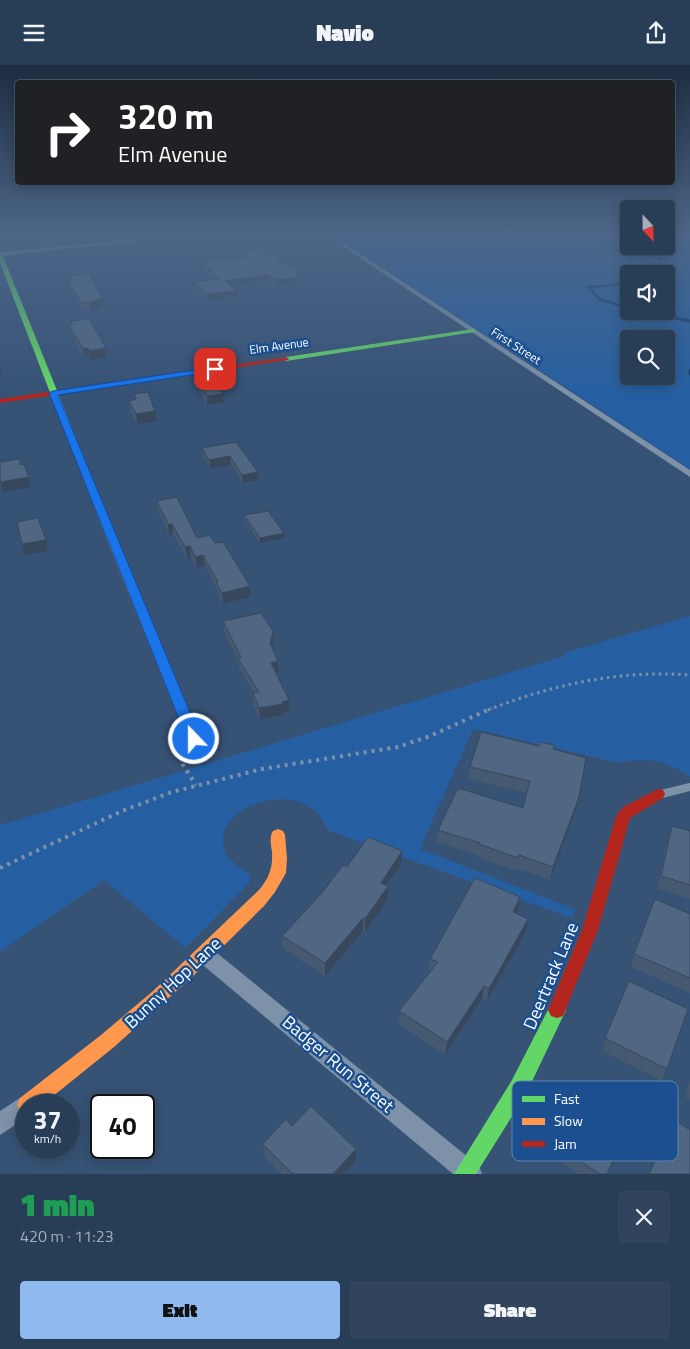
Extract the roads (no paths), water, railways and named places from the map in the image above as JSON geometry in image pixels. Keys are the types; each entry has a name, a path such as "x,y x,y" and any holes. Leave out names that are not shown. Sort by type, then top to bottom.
{"street":[{"path":"13,288 53,393 194,739"},
{"name":"First Street","path":"408,288 690,474"},
{"name":"Elm Avenue","path":"0,401 473,331"},
{"name":"Deertrack Lane","path":"521,1081 564,994 593,920 623,816 628,811 658,794"},
{"name":"Bunny Hop Lane","path":"40,1094 120,1031 205,955 274,880 279,868 278,835"},
{"name":"Badger Run Street","path":"205,955 467,1173"},
{"name":"Deertrack Lane","path":"467,1173 512,1098"},
{"name":"Bunny Hop Lane","path":"0,1124 15,1113"}],"lane":[{"path":"658,794 690,787"}],"waterway":[{"path":"589,288 599,299 620,305"},
{"path":"675,318 690,321"}]}
